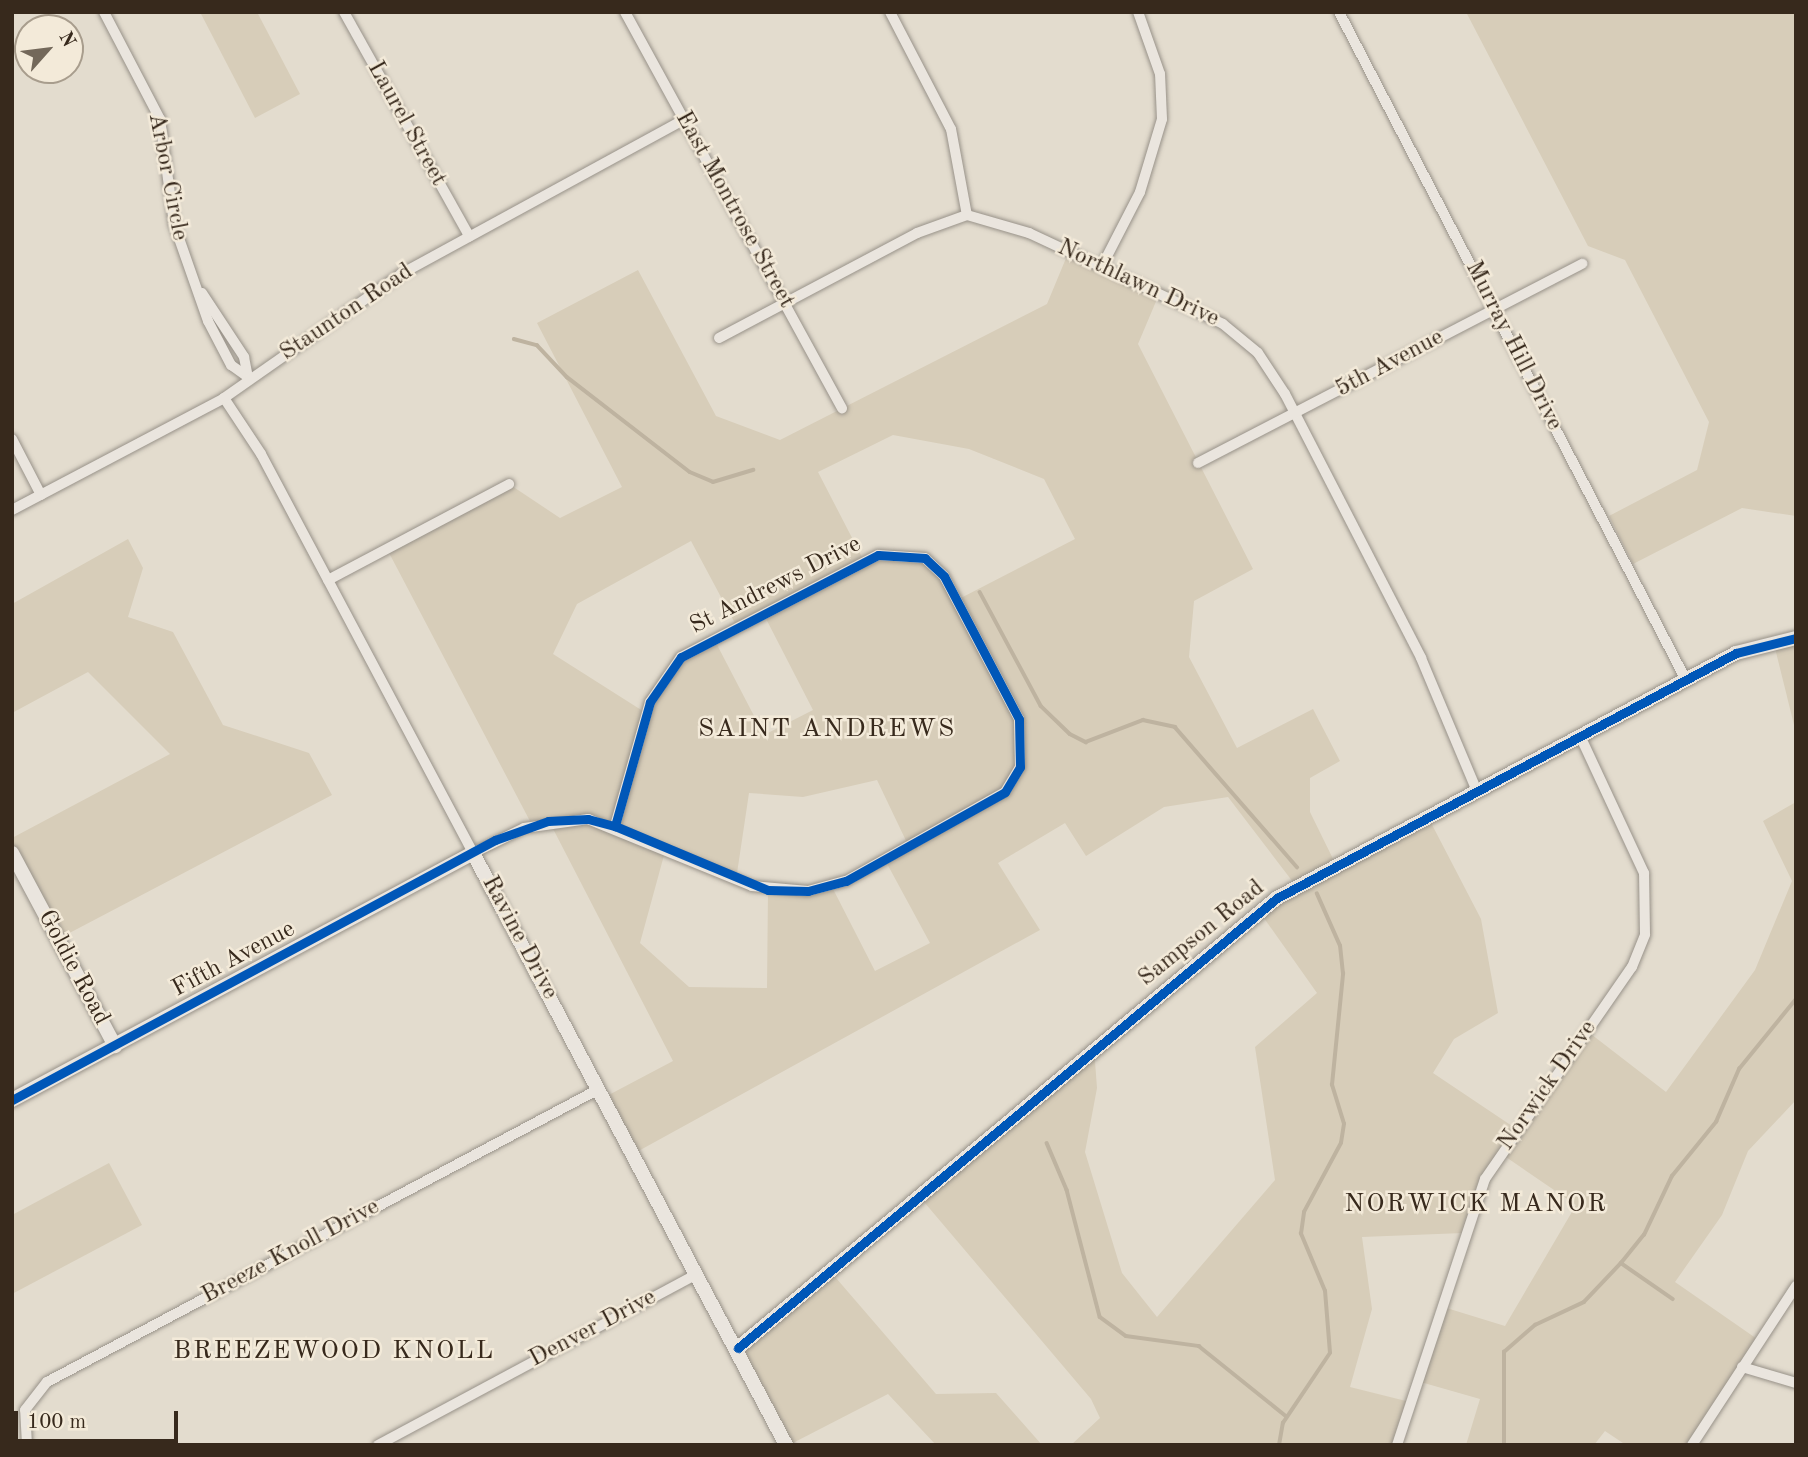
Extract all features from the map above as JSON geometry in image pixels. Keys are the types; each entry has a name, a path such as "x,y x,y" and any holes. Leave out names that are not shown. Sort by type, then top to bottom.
{"street":[{"name":"Arbor Circle","path":"104,12 160,119 174,224 198,288 221,314 248,377"},
{"name":"Laurel Street","path":"344,12 469,236"},
{"name":"East Montrose Street","path":"625,12 842,409"},
{"path":"719,338 918,233 967,215 951,129 890,12"},
{"path":"1102,266 1140,192 1162,119 1160,75 1138,12"},
{"name":"Murray Hill Drive","path":"1339,12 1686,680"},
{"name":"Staunton Road","path":"12,510 224,398 248,377 373,290 684,120"},
{"name":"Northlawn Drive","path":"967,215 990,218 1102,266 1237,332 1265,362 1294,413 1420,659 1477,791"},
{"name":"5th Avenue","path":"1198,463 1582,264"},
{"name":"Ravine Drive","path":"224,398 328,580 738,1348 786,1445"},
{"path":"12,439 41,495"},
{"path":"328,580 509,484"},
{"name":"St Andrews Drive","path":"473,853 548,821 588,818 615,826 752,886 808,891 846,881 1006,792 1020,767 1019,719 944,576 925,558 878,555 681,657 650,702 615,826"},
{"name":"Sampson Road","path":"738,1348 1259,911 1686,680 1757,645 1796,638"},
{"name":"Norwick Drive","path":"1397,1445 1485,1179 1626,975 1645,934 1644,873 1580,736"},
{"name":"Goldie Road","path":"12,853 115,1046"},
{"name":"Fifth Avenue","path":"12,1100 473,853"},
{"name":"Breeze Knoll Drive","path":"27,1445 25,1410 47,1382 598,1089"},
{"name":"Denver Drive","path":"378,1445 697,1274"},
{"path":"1692,1445 1796,1286"},
{"path":"1742,1367 1796,1383"}],"shaded area":[{"path":"200,12 257,12 300,94 255,118"},
{"path":"1466,12 1796,12 1796,516 1742,508 1633,564 1609,516 1697,470 1709,422 1625,260 1588,246"},
{"path":"1069,251 1160,292 1138,344 1253,569 1194,601 1189,657 1237,748 1313,709 1340,761 1310,778 1310,812 1336,865 1428,817 1481,919 1498,1013 1454,1039 1433,1073 1515,1128 1587,1031 1666,1092 1755,970 1792,881 1763,821 1796,802 1796,1100 1748,1151 1722,1215 1675,1282 1760,1341 1692,1445 1626,1445 1605,1431 1594,1445 1466,1445 1480,1399 1417,1381 1440,1306 1505,1326 1576,1205 1500,1153 1463,1233 1362,1237 1372,1309 1350,1387 1410,1402 1397,1445 1071,1445 1100,1418 1091,1399 919,1196 1094,1048 1097,1088 1085,1152 1122,1273 1157,1317 1275,1180 1255,1047 1317,993 1259,911 1296,886 1228,797 1164,807 1086,856 1065,823 998,863 1040,930 633,1154 603,1098 673,1061 549,821 532,825 387,549 509,484 560,518 622,487 537,323 638,270 716,416 780,440 1047,304","holes":["893,435 969,449 1044,479 1075,539 957,600 925,558 864,561 818,472","691,541 737,627 763,613 813,710 764,735 714,639 665,675 646,713 553,654 577,604","877,780 909,847 885,860 930,943 875,971 831,885 768,890 767,988 689,987 640,943 666,848 736,880 749,793 803,797"]},
{"path":"128,539 143,568 128,617 173,632 223,725 309,753 332,795 58,939 12,853 12,838 170,754 88,672 12,713 12,604"},
{"path":"1796,638 1796,733 1773,640"},
{"path":"109,1163 142,1225 12,1294 12,1215"},
{"path":"830,1271 936,1394 996,1393 1042,1445 936,1445 888,1394 789,1445 738,1348"}],"waterway":[{"path":"514,339 537,345 567,377 690,472 713,482 753,470"},
{"path":"980,592 1041,706 1070,734 1086,742 1143,720 1175,727 1297,867"},
{"path":"1279,1445 1283,1423 1330,1353 1325,1291 1301,1234 1304,1212 1341,1143 1344,1124 1332,1085 1343,974 1340,946 1317,894"},
{"path":"1504,1445 1504,1352 1535,1325 1584,1302 1621,1263 1644,1235 1672,1176 1716,1122 1739,1069 1796,999"},
{"path":"1047,1143 1067,1190 1100,1317 1126,1336 1199,1346 1286,1416"},
{"path":"1621,1263 1673,1299"}],"cycle path":[{"path":"12,1100 495,840 548,821 588,819 615,826 768,890 808,891 846,881 1005,792 1020,767 1019,719 944,576 925,558 878,555 681,657 650,702 615,826"},
{"path":"738,1348 1277,898 1736,653 1796,638"}],"district":[{"name":"SAINT ANDREWS","path":"827,730"},
{"name":"NORWICK MANOR","path":"1476,1205"},
{"name":"BREEZEWOOD KNOLL","path":"334,1352"}]}
